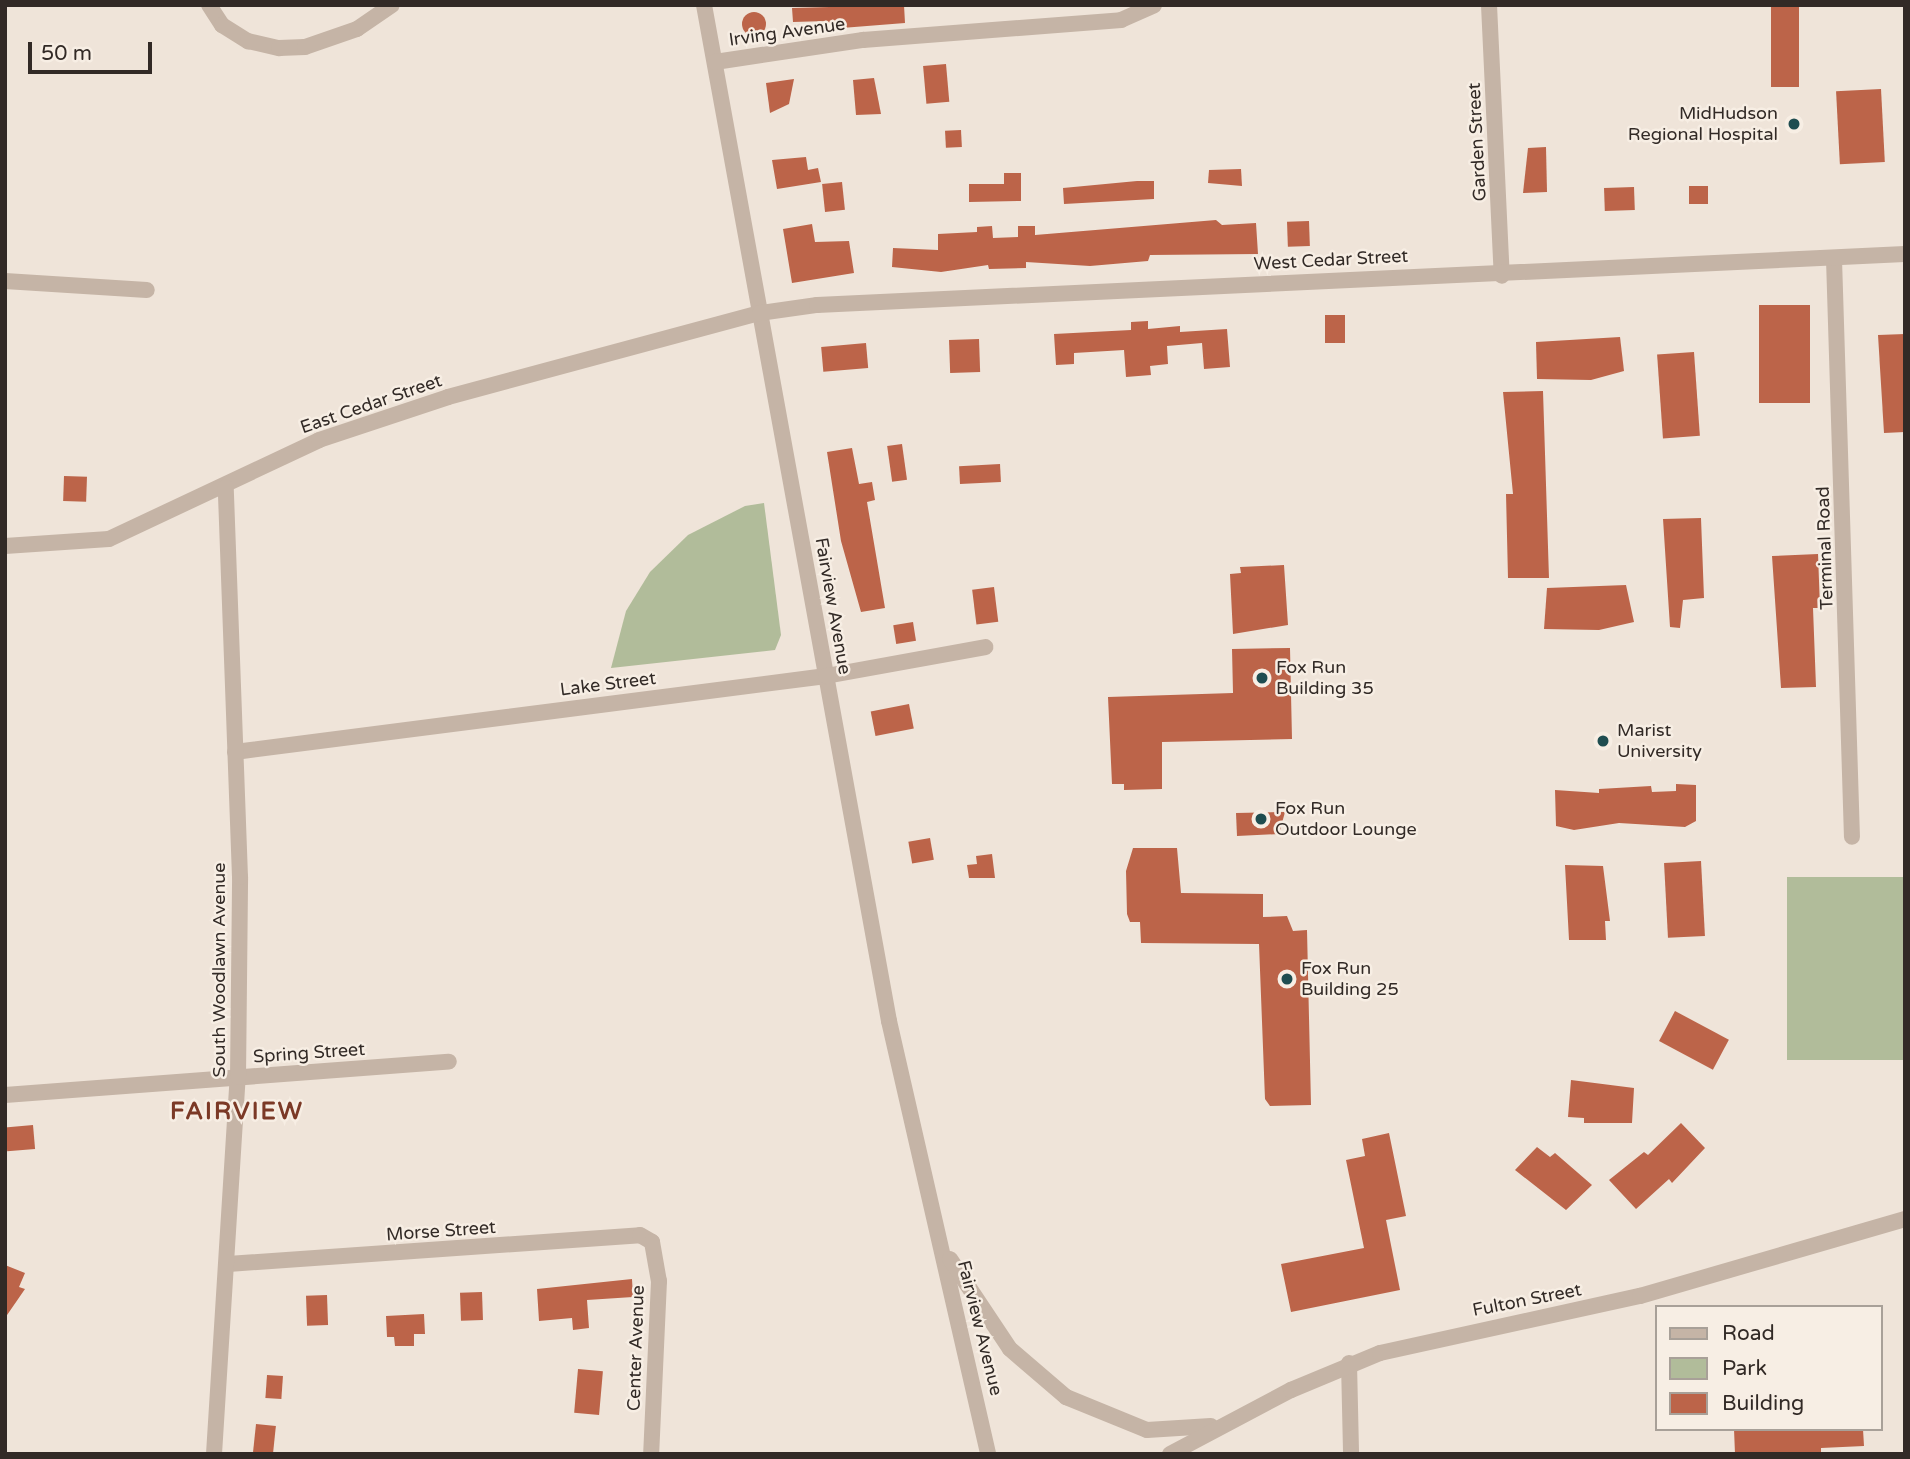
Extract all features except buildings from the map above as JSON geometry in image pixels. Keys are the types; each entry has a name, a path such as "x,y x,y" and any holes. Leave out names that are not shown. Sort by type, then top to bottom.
{"street":[{"path":"209,5 222,25 239,36 279,48 306,47 357,29 392,5"},
{"name":"Fairview Avenue","path":"704,5 826,676 930,1213 966,1345 988,1454"},
{"name":"Irving Avenue","path":"715,62 863,40 1121,20 1154,5"},
{"name":"Garden Street","path":"1489,5 1502,276"},
{"name":"West Cedar Street","path":"760,313 817,305 1399,275 1502,276 1905,254"},
{"name":"Terminal Road","path":"1834,259 1852,837"},
{"path":"5,281 147,290"},
{"name":"East Cedar Street","path":"5,546 109,539 319,440 436,401 760,313"},
{"name":"South Woodlawn Avenue","path":"214,1454 238,1077 235,752 226,486"},
{"name":"Lake Street","path":"235,752 826,676 985,647"},
{"name":"Spring Street","path":"5,1095 449,1062"},
{"name":"Fairview Avenue","path":"930,1213 963,1284 994,1328 1028,1367 1066,1397 1130,1426 1164,1432 1239,1416"},
{"name":"Fulton Street","path":"1170,1454 1239,1416 1349,1363 1422,1342 1672,1288 1905,1219"},
{"name":"Morse Street","path":"228,1264 640,1235 653,1245"},
{"name":"Center Avenue","path":"651,1454 659,1281 653,1245"},
{"path":"1349,1363 1351,1454"}],"green space":[{"path":"764,503 781,635 775,650 611,668 626,611 650,572 688,535 745,506"},
{"path":"1787,877 1905,877 1905,1060 1787,1060"}],"place":[{"name":"MidHudson Regional Hospital","path":"1794,124"},
{"name":"Fox Run Building 35","path":"1262,678"},
{"name":"Marist University","path":"1603,741"},
{"name":"Fox Run Outdoor Lounge","path":"1261,819"},
{"name":"Fox Run Building 25","path":"1287,979"}],"district":[{"name":"FAIRVIEW","path":"237,1112"}]}
